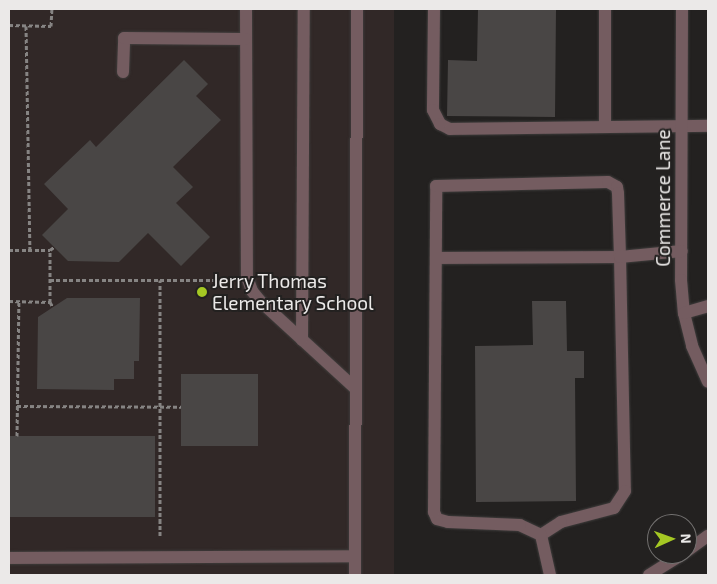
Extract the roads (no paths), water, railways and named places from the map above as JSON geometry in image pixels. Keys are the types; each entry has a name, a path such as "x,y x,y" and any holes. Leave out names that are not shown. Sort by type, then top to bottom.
{"street":[{"path":"246,9 248,280 261,302 355,388"},
{"path":"302,340 304,9"},
{"path":"355,575 358,9"},
{"path":"434,9 433,110 440,124 450,129 708,126"},
{"path":"605,9 605,127"},
{"name":"Commerce Lane","path":"682,9 682,251 684,313 692,346 708,382"},
{"path":"123,72 124,38 245,39"},
{"path":"608,182 617,187 625,491 614,508 561,522 541,535 520,525 448,522 437,519 434,512 436,186 608,182"},
{"path":"436,258 620,257 682,251"},
{"path":"684,313 708,306"},
{"path":"541,535 550,575"},
{"path":"697,544 708,536"},
{"path":"9,558 354,556"},
{"path":"649,575 667,564"}],"place":[{"name":"Jerry Thomas Elementary School","path":"202,292"}]}
